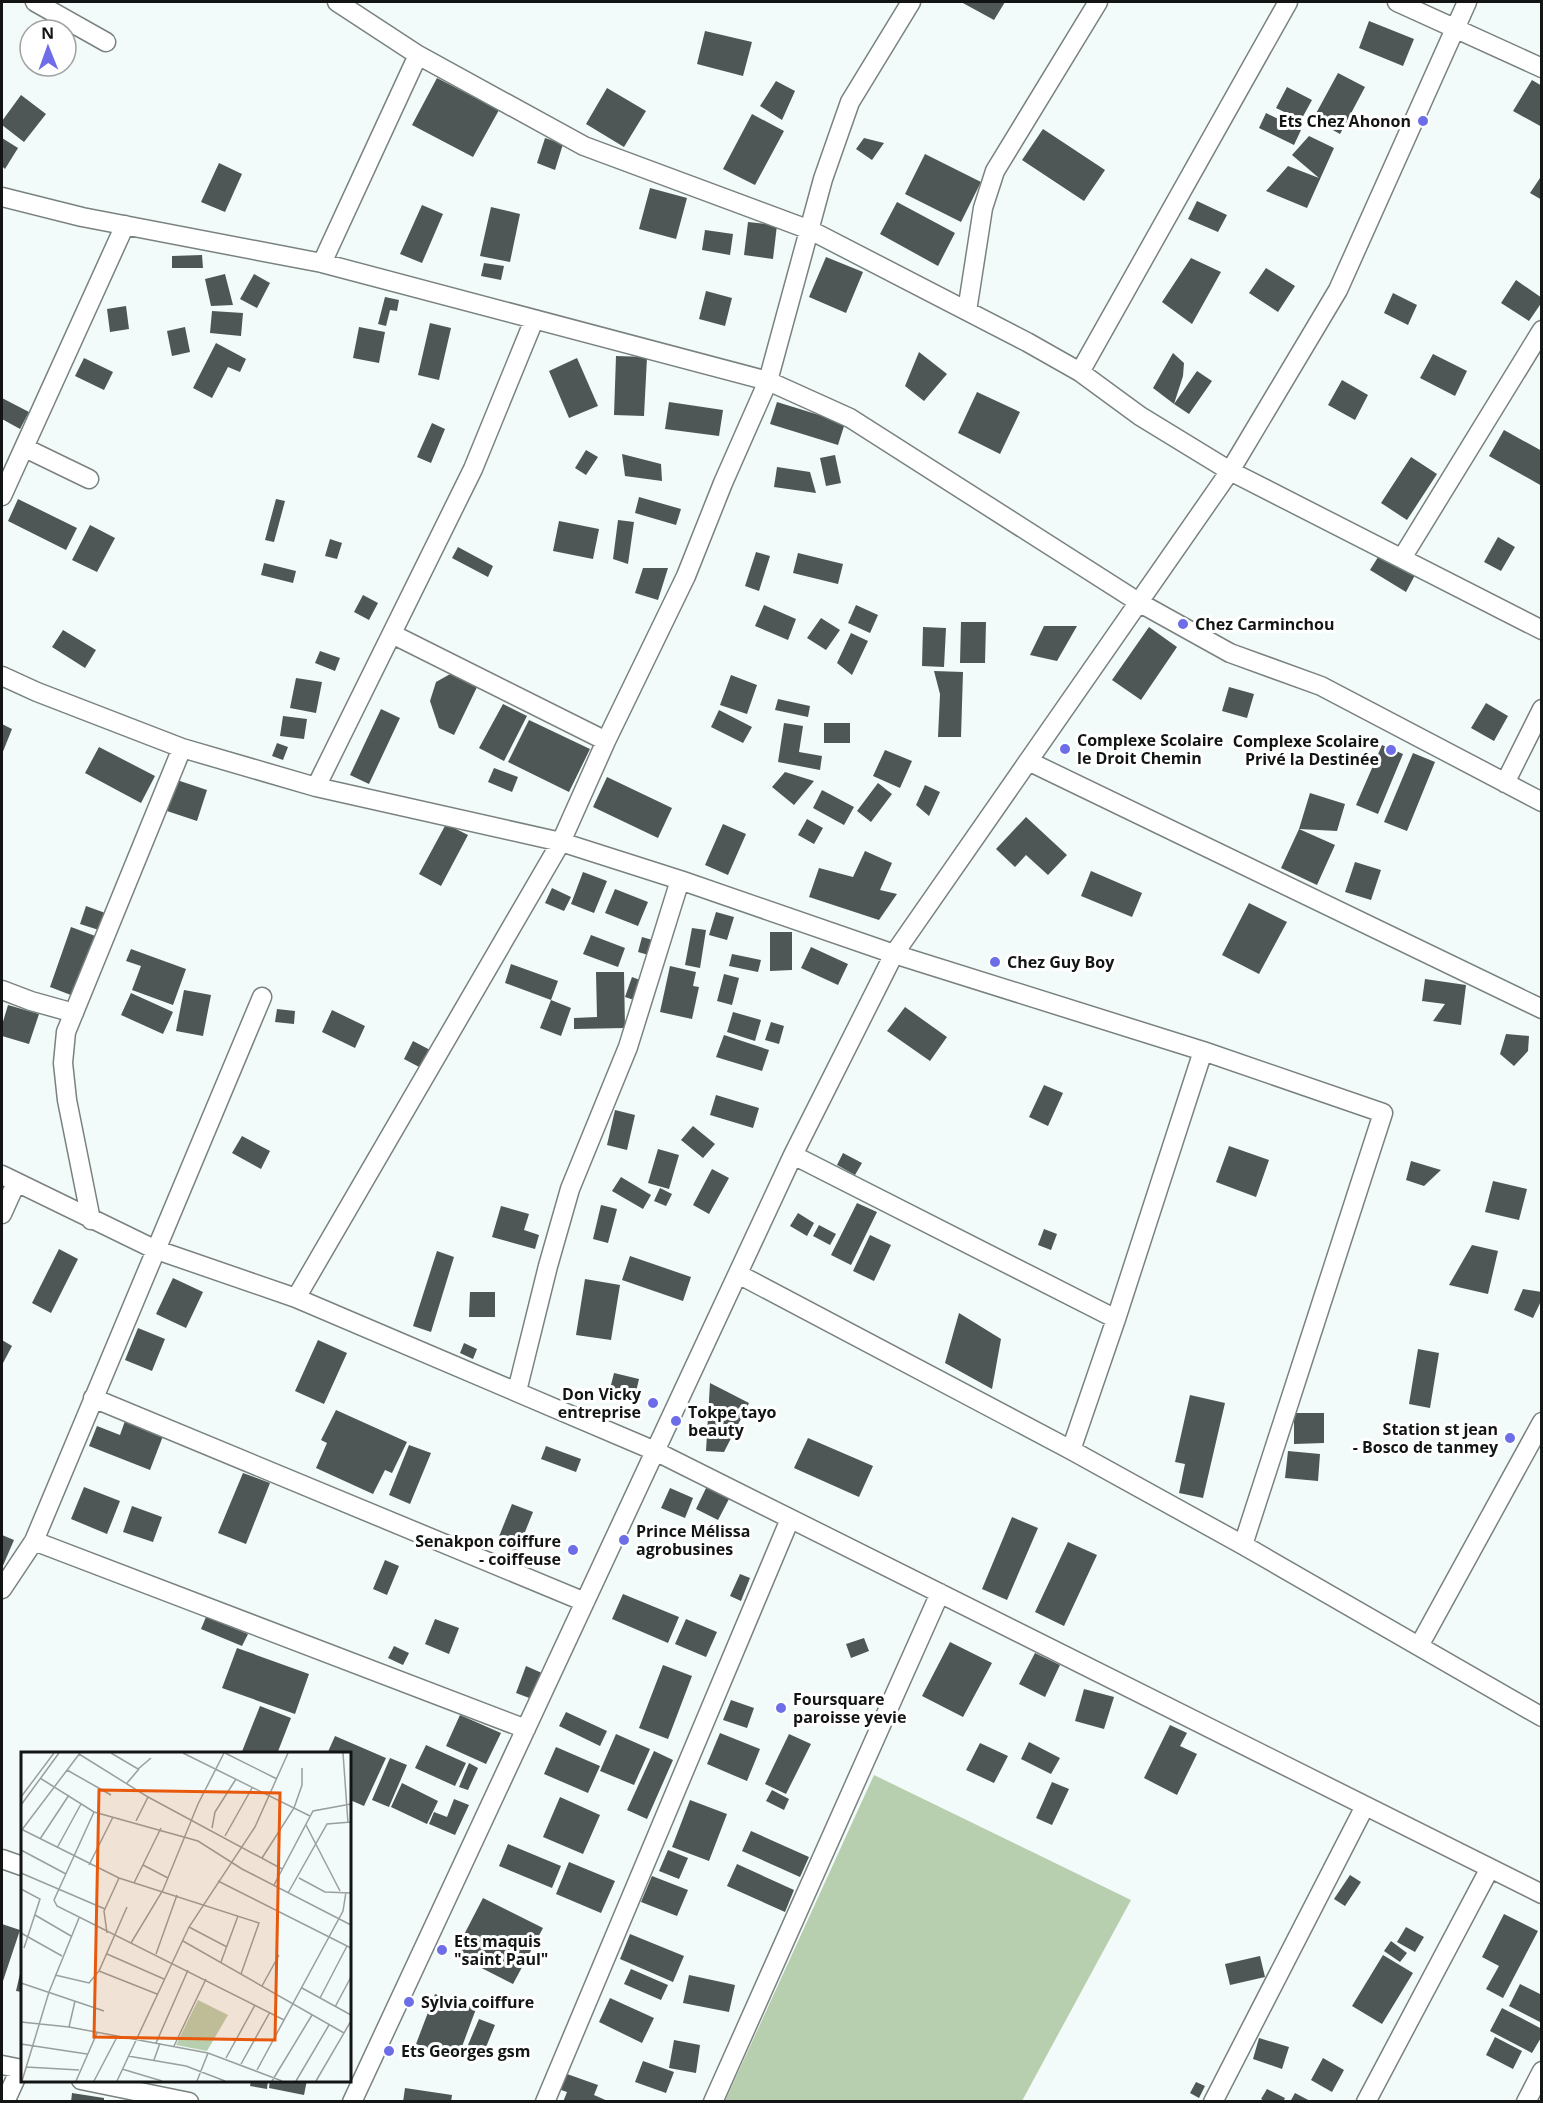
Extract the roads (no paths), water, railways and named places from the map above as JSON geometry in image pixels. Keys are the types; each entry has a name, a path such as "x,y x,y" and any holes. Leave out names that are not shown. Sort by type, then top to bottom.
{"street":[{"path":"35,2 106,42"},
{"path":"337,2 418,54 584,146 810,230 967,311 1080,372 1140,416 1230,471 1542,630"},
{"path":"296,1298 561,842 606,741 686,576 723,483 768,381 823,179 850,102 911,2"},
{"path":"967,311 983,208 995,171 1098,2"},
{"path":"1080,372 1288,2"},
{"path":"1397,2 1542,68"},
{"path":"352,2102 793,1155 894,954 1230,471 1338,290 1467,2"},
{"path":"322,263 418,54"},
{"path":"2,197 125,225 322,263 768,381 850,418 1140,603 1230,653 1321,686 1542,801"},
{"path":"2,496 125,225"},
{"path":"316,787 473,469 534,320"},
{"path":"1402,558 1542,330"},
{"path":"25,448 89,479"},
{"path":"392,634 606,741"},
{"path":"2,676 37,692 182,748 316,787 561,842 680,880 894,954 1203,1051 1383,1113 1243,1545"},
{"path":"1505,783 1542,709"},
{"path":"91,1220 67,1100 63,1063 66,1032 182,748"},
{"path":"1028,761 1542,1009"},
{"path":"517,1391 570,1189 628,1047 680,880"},
{"path":"2,990 74,1013"},
{"path":"2,1589 34,1541 154,1249 262,997"},
{"path":"1071,1450 1203,1051"},
{"path":"793,1155 1116,1319"},
{"path":"2,1214 9,1179 154,1249 296,1298 656,1451 1542,1894"},
{"path":"738,1274 1071,1450 1243,1545 1542,1717"},
{"path":"93,1398 585,1602"},
{"path":"1419,1646 1542,1422"},
{"path":"544,2102 790,1519"},
{"path":"34,1541 526,1729"},
{"path":"713,2102 940,1593"},
{"path":"1213,2102 1365,1806"},
{"path":"2,1859 21,1866"},
{"path":"1366,2102 1490,1868"},
{"path":"2,2065 21,2069 5,2102"},
{"path":"1526,2102 1542,2071"},
{"path":"91,2082 189,2102"}],"place":[{"name":"Ets Chez Ahonon","path":"1423,121"},
{"name":"Chez Carminchou","path":"1183,624"},
{"name":"Complexe Scolaire le Droit Chemin","path":"1065,749"},
{"name":"Complexe Scolaire Privé la Destinée","path":"1391,750"},
{"name":"Chez Guy Boy","path":"995,962"},
{"name":"Don Vicky entreprise","path":"653,1403"},
{"name":"Tokpe tayo beauty","path":"676,1421"},
{"name":"Station st jean - Bosco de tanmey","path":"1510,1438"},
{"name":"Prince Mélissa agrobusines","path":"624,1540"},
{"name":"Senakpon coiffure - coiffeuse","path":"573,1550"},
{"name":"Foursquare paroisse yevie","path":"781,1708"},
{"name":"Ets maquis \"saint Paul\"","path":"442,1950"},
{"name":"Sylvia coiffure","path":"409,2002"},
{"name":"Ets Georges gsm","path":"389,2051"}]}
